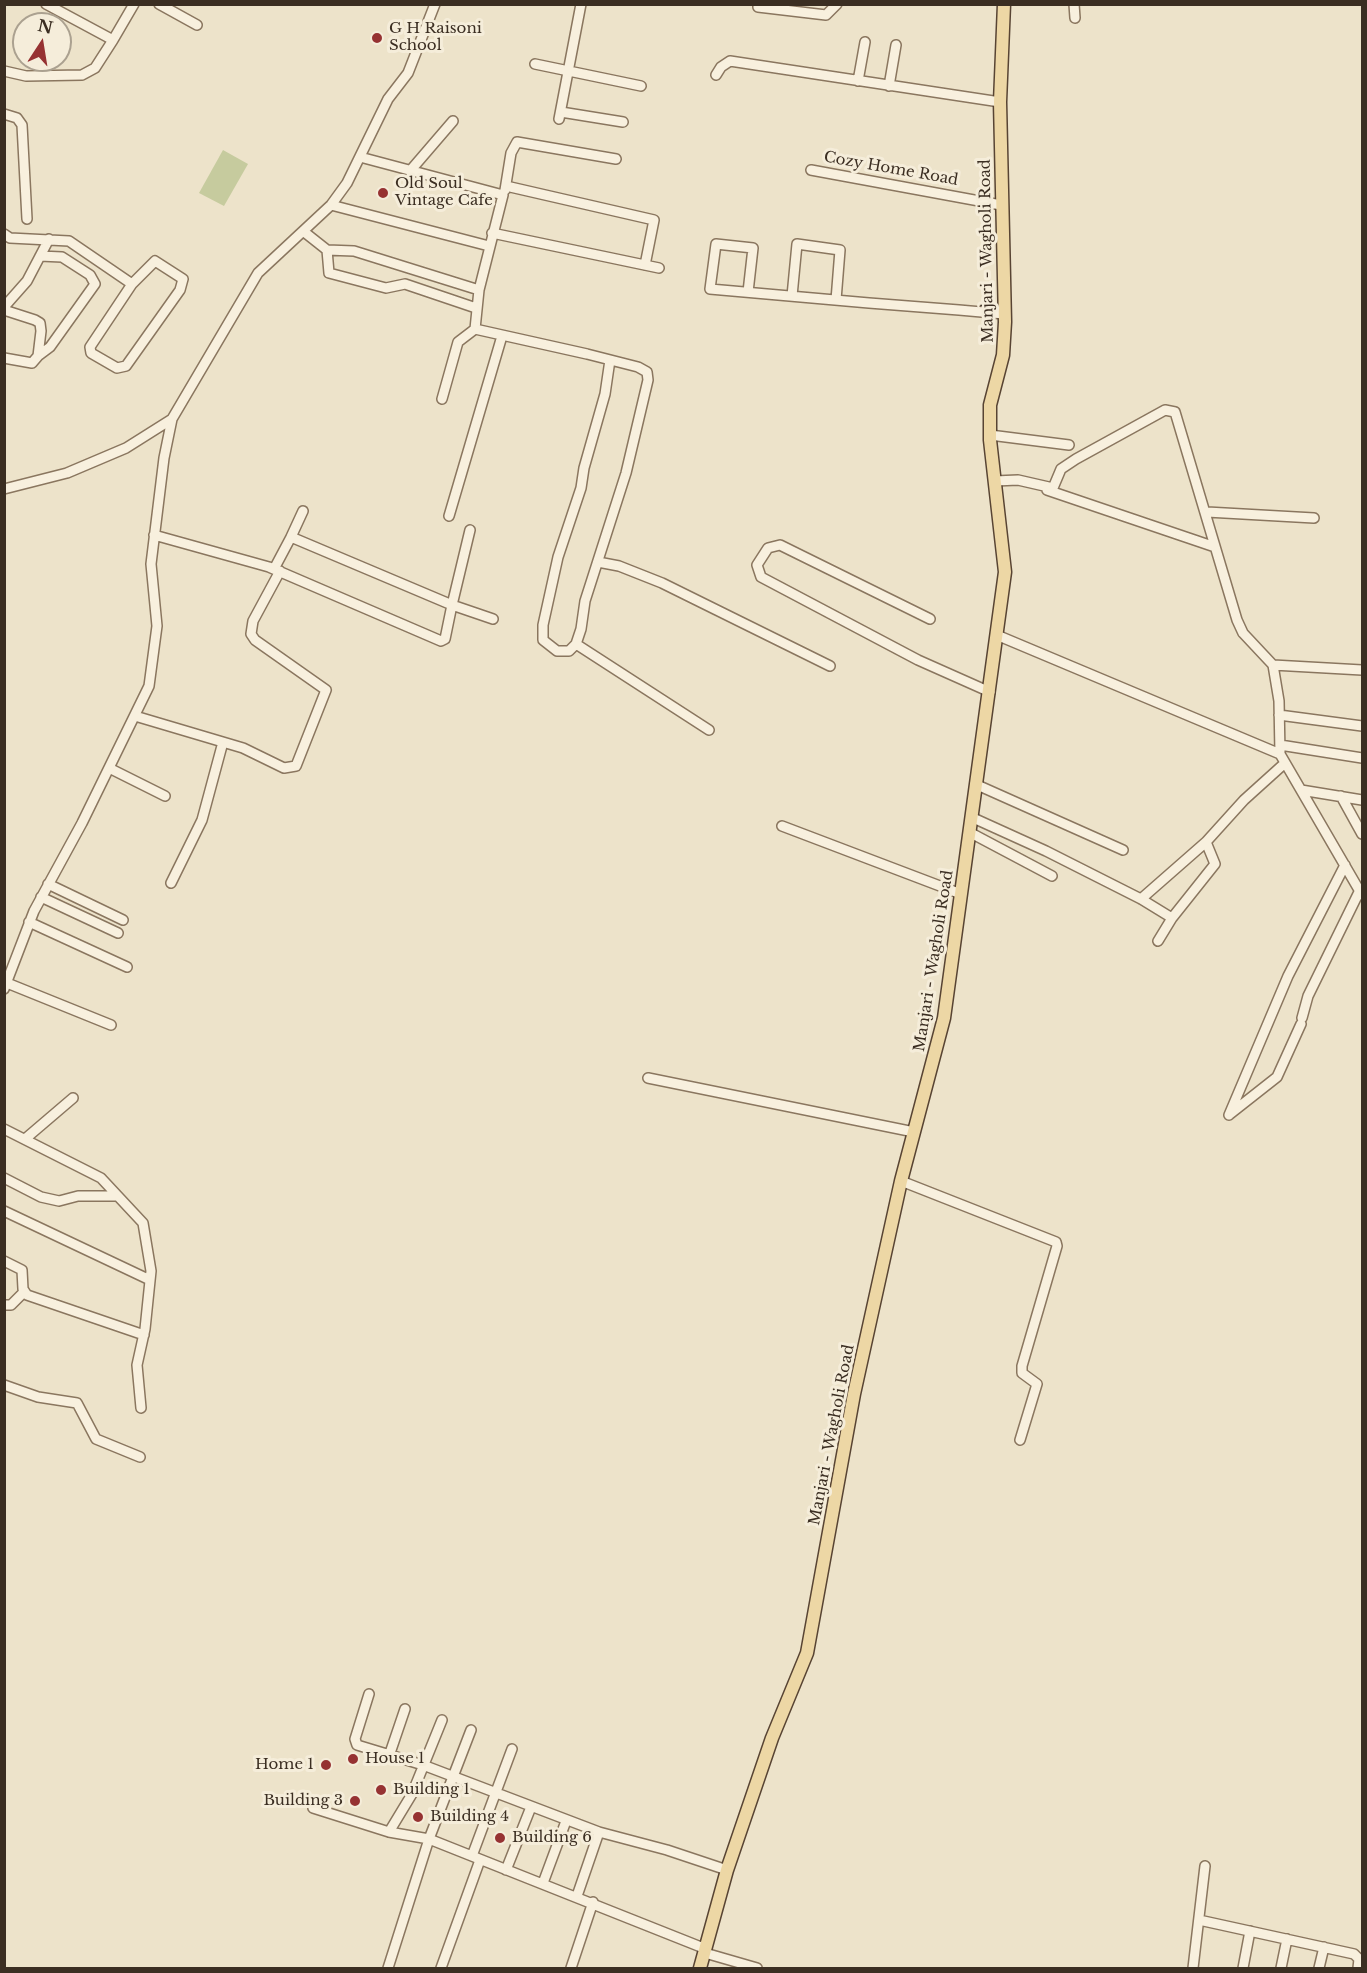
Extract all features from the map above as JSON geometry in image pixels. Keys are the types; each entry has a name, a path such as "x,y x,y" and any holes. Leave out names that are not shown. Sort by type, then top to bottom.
{"main road":[{"name":"Manjari - Wagholi Road","path":"700,1968 727,1870 772,1738 807,1653 854,1395 901,1181 944,1018 975,784 999,636 1005,572 990,435 990,405 1003,355 1000,102 1004,4"}],"street":[{"path":"46,4 113,40"},
{"path":"4,70 43,77 82,75 94,68 134,4"},
{"path":"159,4 197,25"},
{"path":"111,1025 6,986 29,922 149,686 157,626 151,564 164,458 172,418 258,273 332,204 347,183 388,99 408,73 435,4"},
{"path":"581,4 560,115 623,122"},
{"path":"758,7 826,15 837,4"},
{"path":"1074,4 1075,18"},
{"path":"858,81 865,42"},
{"path":"889,86 896,45"},
{"path":"716,75 721,67 730,61 1000,102"},
{"path":"535,64 641,86"},
{"path":"4,114 17,118 22,126 27,219"},
{"path":"410,171 453,121"},
{"path":"442,399 458,342 475,329 479,290 489,246 504,191 511,153 518,142 616,159"},
{"path":"360,158 504,191 654,220 645,265"},
{"name":"Cozy Home Road","path":"811,170 1001,205"},
{"path":"332,204 489,246"},
{"path":"303,231 327,250 354,250 479,290"},
{"path":"492,233 659,268"},
{"path":"4,234 10,238 69,241 132,284"},
{"path":"38,356 40,323 4,309 27,281 49,239"},
{"path":"748,292 753,248 716,243 710,289 1004,314"},
{"path":"792,296 797,244 840,250 836,300"},
{"path":"327,250 329,273 386,288 405,284 476,308"},
{"path":"4,358 32,363 50,347 95,284 90,275 62,257 40,256"},
{"path":"154,261 183,279 180,290 126,366 117,368 91,353 90,347 132,284 154,261"},
{"path":"475,329 610,360 638,367 647,372 648,380 626,473 585,601 576,644 569,651 557,651 543,640 543,625 558,557 581,488 584,468 605,394 610,360"},
{"path":"449,516 502,336"},
{"path":"995,481 1018,480 1053,488 1061,469 1076,459 1165,410 1171,409 1177,415 1240,627 1273,665 1279,715 1280,749 1285,763 1361,892 1308,996 1302,1021 1277,1077 1229,1115 1288,976 1345,865"},
{"path":"4,489 67,473 126,447 172,418"},
{"path":"990,435 1069,445"},
{"path":"1018,480 1215,547"},
{"path":"135,716 223,742 262,756 284,768 292,768 299,761 325,697 324,688 255,640 251,634 253,621 303,511"},
{"path":"1207,512 1314,518"},
{"path":"154,535 277,570 441,641 445,639 471,530"},
{"path":"291,537 452,605 494,619"},
{"path":"930,619 780,545 768,548 757,565 761,577 918,660 990,692"},
{"path":"598,562 620,566 662,583 830,666"},
{"path":"999,636 1280,749 1362,758"},
{"path":"576,644 709,730"},
{"path":"1273,665 1362,670"},
{"path":"1279,715 1362,726"},
{"path":"171,883 202,820 223,742"},
{"path":"1141,899 1206,842 1244,800 1285,763"},
{"path":"109,768 165,796"},
{"path":"975,784 1123,850"},
{"path":"1301,790 1362,800"},
{"path":"1341,796 1362,834"},
{"path":"971,817 1046,851 1141,899 1172,918"},
{"path":"782,826 961,894"},
{"path":"969,832 1052,876"},
{"path":"1158,941 1172,918 1215,864 1206,842"},
{"path":"48,884 123,920"},
{"path":"41,897 118,933"},
{"path":"29,922 127,967"},
{"path":"648,1078 914,1132"},
{"path":"25,1139 73,1098"},
{"path":"4,1130 101,1178 143,1223 151,1263 144,1335 137,1365 141,1408"},
{"path":"4,1178 41,1197 59,1201 78,1196 117,1196"},
{"path":"901,1181 1056,1242 1057,1246 1022,1370 1037,1384 1020,1440"},
{"path":"4,1211 150,1280"},
{"path":"4,1261 22,1270 24,1292 31,1297 144,1335"},
{"path":"4,1305 11,1305 24,1292"},
{"path":"4,1385 38,1397 77,1403 96,1439 140,1456"},
{"path":"369,1694 355,1742 388,1756 454,1776 567,1821 727,1870"},
{"path":"388,1756 405,1709"},
{"path":"389,1832 412,1794 442,1720"},
{"path":"388,1968 429,1839 471,1730"},
{"path":"441,1968 495,1794 512,1749"},
{"path":"506,1870 531,1807"},
{"path":"313,1808 389,1832 429,1839 593,1902 706,1951 757,1968"},
{"path":"543,1883 567,1821"},
{"path":"577,1896 599,1832"},
{"path":"1193,1968 1205,1866"},
{"path":"572,1968 593,1902"},
{"path":"1199,1920 1354,1954 1359,1959 1358,1968"},
{"path":"1243,1968 1250,1931"},
{"path":"1281,1968 1287,1939"},
{"path":"1319,1968 1324,1947"}],"green space":[{"path":"223,150 248,164 224,206 199,193"}],"place":[{"name":"G H Raisoni School","path":"377,38"},
{"name":"Old Soul Vintage Cafe","path":"383,193"},
{"name":"House 1","path":"353,1759"},
{"name":"Home 1","path":"326,1765"},
{"name":"Building 1","path":"381,1790"},
{"name":"Building 3","path":"355,1801"},
{"name":"Building 4","path":"418,1817"},
{"name":"Building 6","path":"500,1838"}]}
